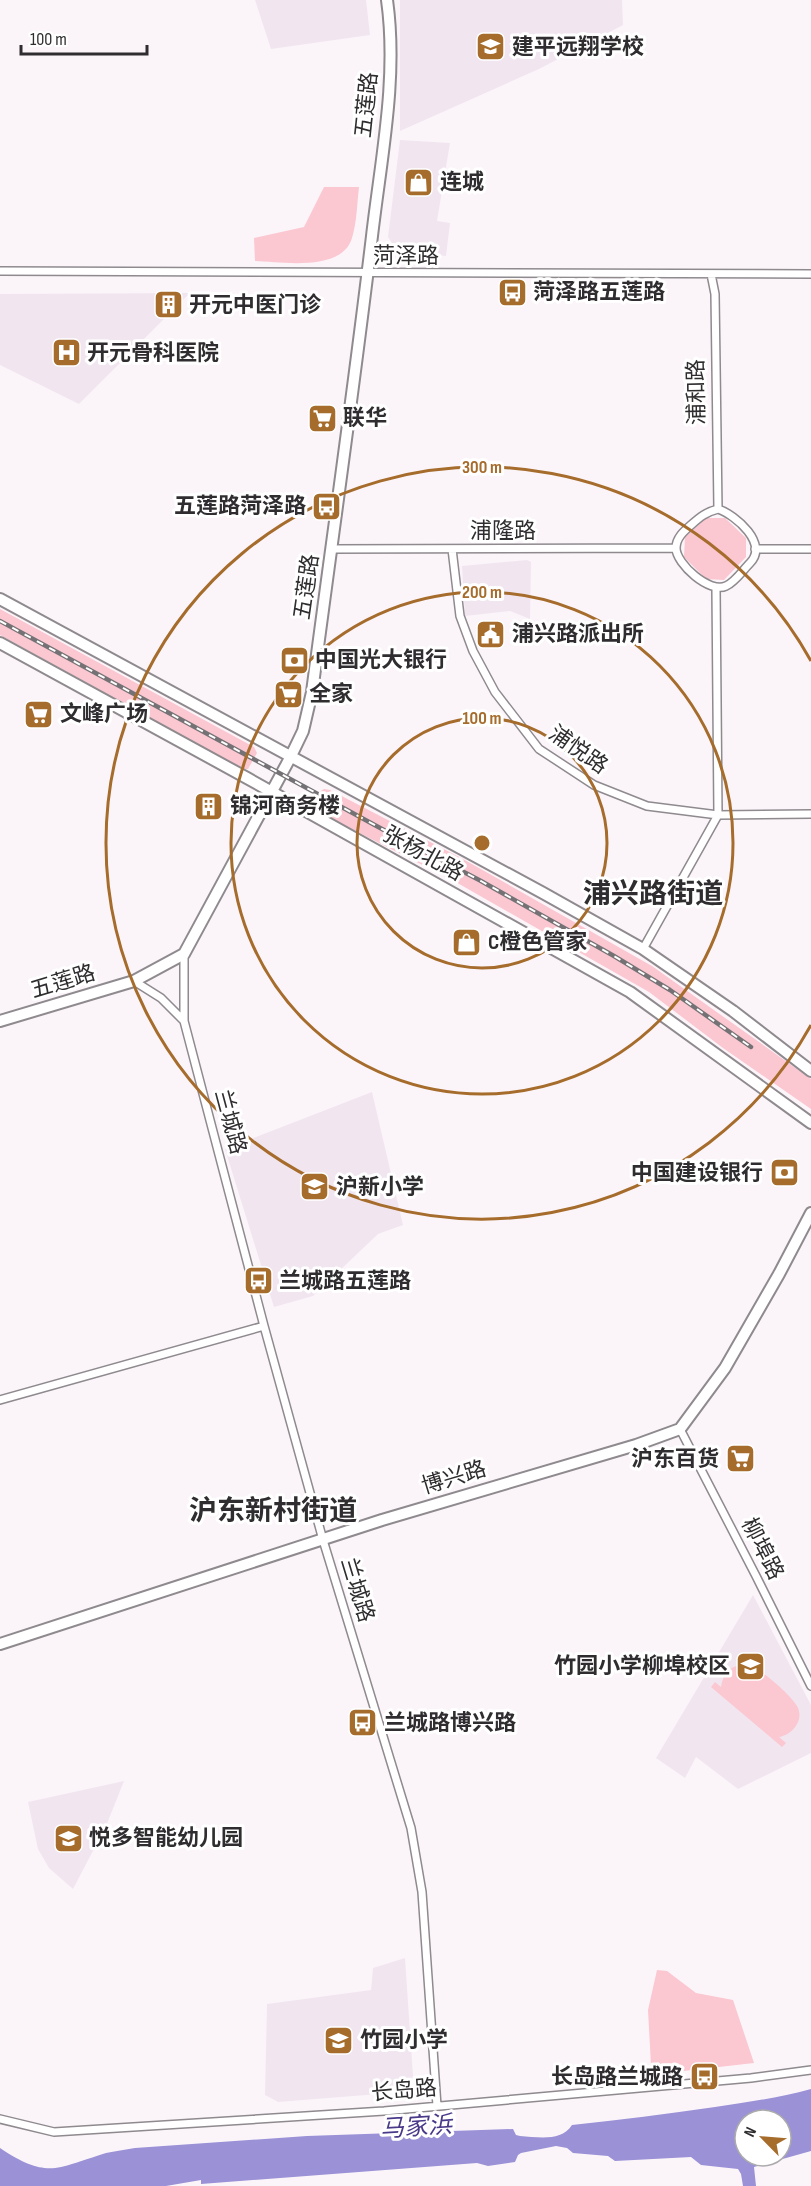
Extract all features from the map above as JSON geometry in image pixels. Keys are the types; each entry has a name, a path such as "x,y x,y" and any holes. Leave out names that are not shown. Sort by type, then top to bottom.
{"street":[{"name":"五莲路","path":"0,1021 134,981 184,954 273,792 303,731 312,692 367,274 390,70 387,0"},
{"name":"菏泽路","path":"0,271 811,274"},
{"name":"浦和路","path":"711,274 715,294 718,509"},
{"path":"718,509 730,513 755,540 755,549 754,559 727,586 716,589 704,584 681,560 676,548 680,535 706,512 718,509"},
{"name":"浦隆路","path":"331,549 676,548"},
{"name":"浦悦路","path":"452,549 460,616 473,651 495,692 539,749 594,786 647,806 718,815 811,814"},
{"path":"755,549 811,549"},
{"path":"642,949 718,815 716,589"},
{"name":"张杨北路","path":"0,599 543,892 642,949 734,1011 811,1071"},
{"name":"张杨北路","path":"0,643 273,792 630,992 811,1123"},
{"name":"兰城路","path":"184,954 184,1021 323,1540 411,1828 422,1892 437,2106"},
{"path":"134,981 161,998 184,1021"},
{"path":"680,1429 725,1368 811,1213"},
{"path":"0,1400 264,1326"},
{"name":"博兴路","path":"0,1644 382,1520 636,1445 680,1429"},
{"name":"柳埠路","path":"680,1429 811,1686"},
{"name":"长岛路","path":"0,2119 54,2132 437,2106 751,2078 811,2070"}],"shaded area":[{"path":"255,0 366,0 370,35 271,49"},
{"name":"建平远翔学校","path":"400,0 622,0 623,25 539,69 400,131"},
{"name":"连城","path":"400,140 450,143 437,221 450,223 446,256 398,252 388,237"},
{"path":"324,187 359,187 354,232 346,249 336,256 310,263 255,261 254,238 304,227"},
{"name":"开元骨科医院","path":"190,293 79,404 0,365 0,294"},
{"path":"706,518 725,518 746,538 746,557 724,580 706,579 684,557 685,537"},
{"path":"527,560 531,562 530,619 510,611 465,616 462,566"},
{"path":"0,609 254,747 257,753 248,769 243,769 0,635"},
{"path":"324,789 330,790 463,859 652,966 811,1079 811,1109 723,1048 649,992 454,881 320,813 314,808 314,802 317,794"},
{"name":"沪新小学","path":"372,1092 403,1225 378,1234 313,1296 274,1307 225,1149"},
{"name":"竹园小学柳埠校区","path":"753,1595 811,1705 811,1753 738,1789 696,1757 685,1778 656,1758"},
{"path":"741,1665 755,1668 765,1675 797,1706 799,1716 796,1726 784,1736 779,1737 786,1743 782,1747 711,1687 715,1682 721,1687 727,1672"},
{"name":"悦多智能幼儿园","path":"124,1781 106,1826 73,1889 49,1868 38,1849 28,1802"},
{"name":"竹园小学","path":"405,1958 413,2076 404,2092 278,2102 265,2095 267,2004 371,1990 373,1968"},
{"path":"657,1970 667,1971 696,1993 733,2000 754,2063 657,2074 651,2065 648,2010"},
{"path":"811,2089 811,2151 793,2156 793,2108 733,2108 733,2168 754,2168 756,2186 743,2186 738,2169 701,2165 691,2157 615,2161 608,2156 573,2153 567,2148 556,2146 521,2153 515,2162 488,2166 477,2163 201,2184 201,2180 166,2186 0,2186 0,2148 30,2164 42,2168 53,2168 106,2153 135,2148 307,2136 513,2129 516,2135 520,2136 549,2137 562,2134 572,2125 763,2100"}],"railway":[{"path":"0,621 481,881 614,956 670,990 751,1047"}],"place":[{"name":"建平远翔学校","path":"491,47"},
{"name":"连城","path":"419,182"},
{"name":"菏泽路五莲路","path":"512,292"},
{"name":"开元中医门诊","path":"168,305"},
{"name":"开元骨科医院","path":"66,353"},
{"name":"联华","path":"322,418"},
{"name":"五莲路菏泽路","path":"327,506"},
{"name":"浦兴路派出所","path":"491,634"},
{"name":"中国光大银行","path":"294,660"},
{"name":"全家","path":"288,694"},
{"name":"文峰广场","path":"39,714"},
{"name":"锦河商务楼","path":"209,806"},
{"name":"C橙色管家","path":"467,942"},
{"name":"中国建设银行","path":"784,1173"},
{"name":"沪新小学","path":"315,1187"},
{"name":"兰城路五莲路","path":"258,1281"},
{"name":"沪东百货","path":"740,1459"},
{"name":"竹园小学柳埠校区","path":"751,1666"},
{"name":"兰城路博兴路","path":"363,1723"},
{"name":"悦多智能幼儿园","path":"68,1838"},
{"name":"竹园小学","path":"339,2040"},
{"name":"长岛路兰城路","path":"704,2077"}],"district":[{"name":"浦兴路街道","path":"653,894"},
{"name":"沪东新村街道","path":"273,1511"}],"water label":[{"name":"马家浜","path":"416,2127"}]}
